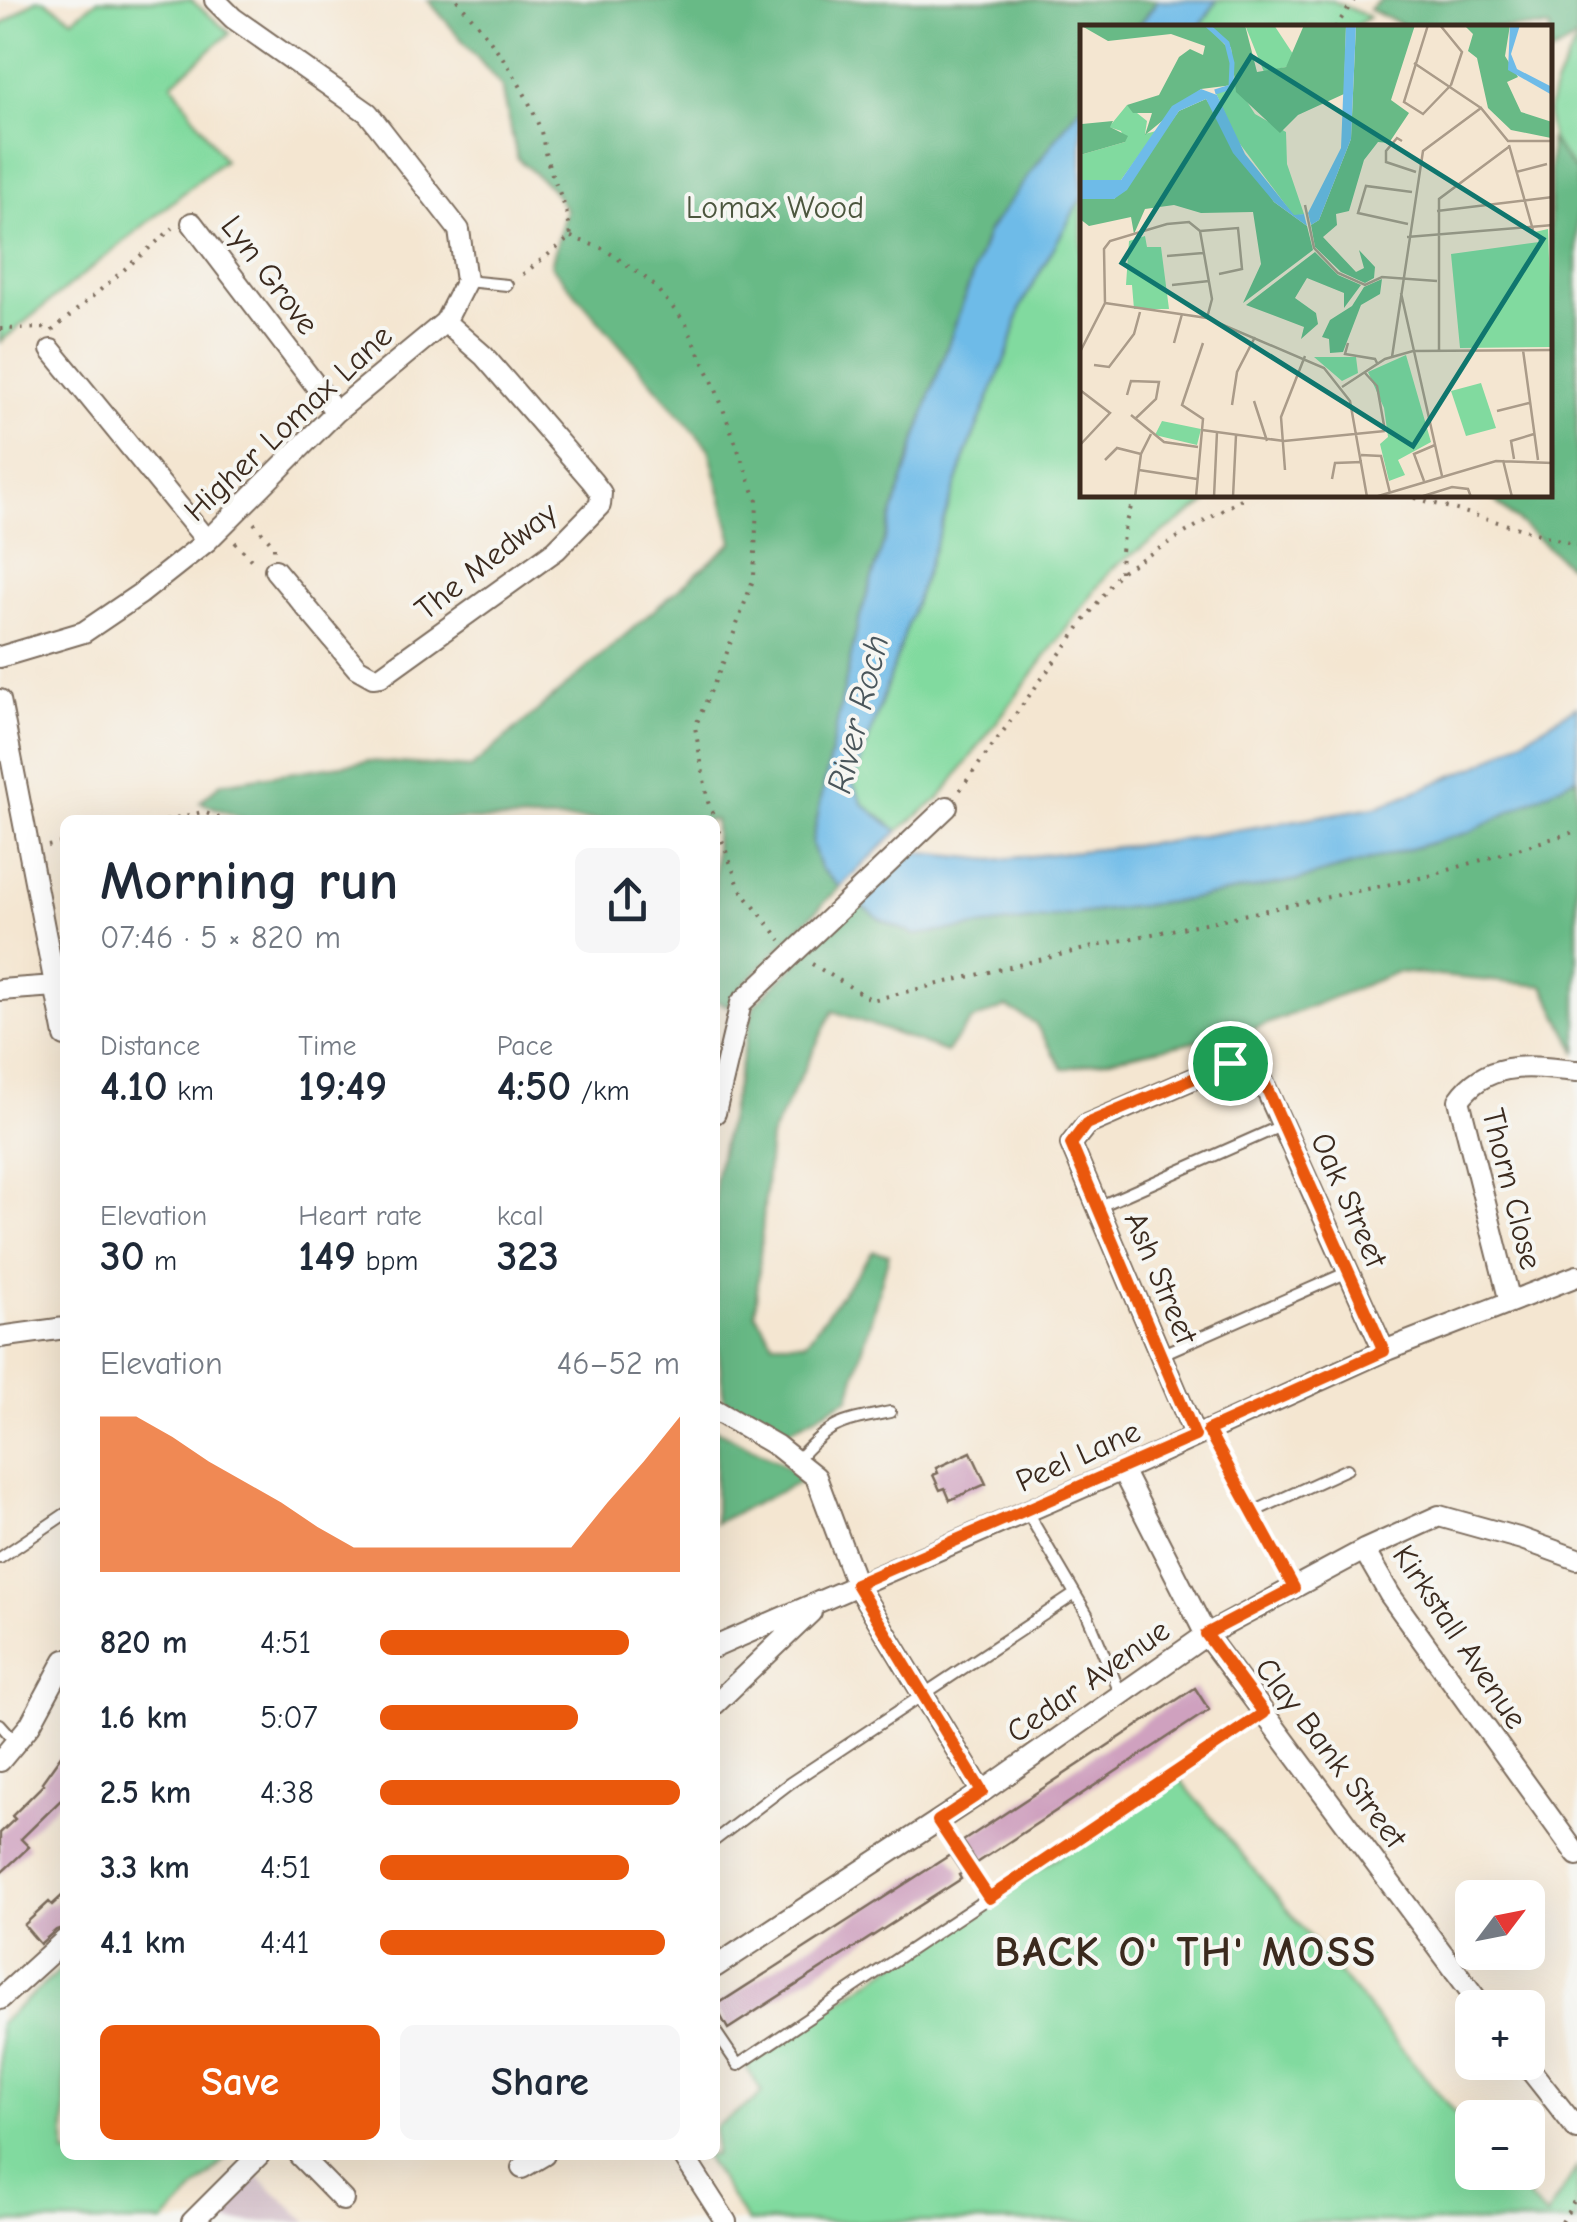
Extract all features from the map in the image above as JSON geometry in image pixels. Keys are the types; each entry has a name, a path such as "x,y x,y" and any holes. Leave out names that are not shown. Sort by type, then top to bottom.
{"street":[{"path":"215,0 232,18 368,113 459,230 466,281"},
{"name":"Lyn Grove","path":"192,223 336,412"},
{"name":"Higher Lomax Lane","path":"0,657 84,632 110,617 214,533 336,412 444,322 466,281"},
{"name":"The Medway","path":"275,570 357,668 373,677 382,676 556,550 594,514 601,493 592,480 484,356 444,322"},
{"path":"51,350 214,533"},
{"path":"0,700 60,1011"},
{"path":"720,1092 741,1003 947,808"},
{"path":"0,990 55,986"},
{"name":"Oak Street","path":"1071,1144 1086,1124 1230,1063 1260,1073 1384,1351"},
{"name":"Thorn Close","path":"1510,1302 1459,1100 1469,1086 1482,1078 1520,1065 1577,1071"},
{"name":"Ash Street","path":"1071,1144 1160,1355 1202,1434"},
{"name":"Peel Lane","path":"720,1645 820,1604 856,1584 1122,1470 1384,1351 1577,1276"},
{"path":"0,1337 60,1329"},
{"path":"720,1413 776,1446 816,1477 856,1584 982,1792"},
{"name":"Clay Bank Street","path":"1122,1470 1206,1634 1470,1990"},
{"name":"Cedar Avenue","path":"720,1964 982,1792 1206,1634 1364,1550 1439,1516 1577,1559"},
{"name":"Kirkstall Avenue","path":"1364,1550 1390,1596 1575,1848"},
{"path":"720,1699 820,1604"},
{"path":"0,1761 30,1724 60,1669"},
{"path":"0,1999 60,1945"},
{"path":"1538,2080 1577,2129"},
{"path":"192,2222 254,2160"},
{"path":"304,2160 343,2200"},
{"path":"522,2168 536,2160"},
{"path":"686,2160 726,2222"}],"lane":[{"path":"466,281 507,285"},
{"path":"1098,1207 1283,1125"},
{"path":"1160,1355 1348,1272"},
{"path":"796,1461 818,1436 840,1422 890,1412"},
{"path":"1202,1434 1253,1512 1294,1588"},
{"path":"1253,1512 1347,1469"},
{"path":"1026,1511 1075,1594 1121,1694"},
{"path":"0,1558 60,1517"},
{"path":"720,1836 790,1783 1075,1594"},
{"path":"720,2039 738,2066 1264,1713"},
{"path":"0,1724 16,1742"},
{"path":"938,1821 989,1898"}],"path":[{"path":"457,0 489,37 531,107 547,162 568,207 571,237"},
{"path":"1336,25 1354,0"},
{"path":"0,328 52,328 176,225 192,223"},
{"path":"507,285 571,237"},
{"path":"571,237 604,248 650,280 685,322 715,386 757,502 754,577 726,658 695,727 713,815"},
{"path":"51,350 52,328"},
{"path":"1120,572 1121,536 1135,498"},
{"path":"947,808 1120,572 1243,498"},
{"path":"1415,498 1577,545"},
{"path":"214,533 253,563 275,570 274,546 241,508"},
{"path":"720,834 740,889 792,953 872,1000 1114,942 1430,876 1577,832"},
{"path":"1562,2222 1577,2196"}],"shaded area":[{"path":"255,2174 308,2222 206,2222"}],"green space":[{"path":"36,0 45,0 73,19 98,0 191,0 230,33 172,83 224,160 0,342 0,26"},
{"name":"Lomax Wood","path":"428,0 1158,0 1139,25 1080,25 1080,106 988,231 930,396 858,623 812,843 820,868 840,887 736,992 729,1006 720,1003 720,815 234,815 200,802 221,783 368,761 471,768 733,542 709,449 551,265 566,210 551,188 517,158 502,87"},
{"path":"1217,0 1331,0 1369,17 1357,25 1202,25"},
{"path":"1382,0 1577,0 1577,38 1552,54 1552,25 1402,25 1369,9"},
{"path":"1577,40 1577,173 1552,140 1552,96"},
{"path":"1552,142 1577,173 1577,573 1491,498 1552,498"},
{"path":"1080,201 1080,498 1213,498 1110,570 940,798 898,831 863,804 853,784 1021,306"},
{"path":"1577,777 1577,1053 1544,986 1397,972 1257,1028 1063,1069 1035,1023 1006,1007 971,1021 946,1052 833,1011 770,1138 755,1313 773,1342 806,1342 873,1251 889,1254 849,1398 784,1433 724,1400 720,1366 720,1157 754,1005 858,903 881,920 915,935 1185,900 1299,880 1470,832"},
{"path":"720,1432 779,1462 804,1480 720,1521"},
{"path":"1178,1777 1455,2113 1455,2190 1521,2190 1546,2217 1577,2167 1577,2222 747,2222 707,2160 720,2160 720,2124 762,2092 747,2069 749,2061"},
{"path":"60,1970 60,2160 224,2160 164,2222 0,2222 0,2023"}],"water":[{"path":"1158,0 1217,0 1201,25 1139,25"},
{"name":"River Roch","path":"1080,106 1080,201 1021,306 853,784 863,804 898,831 840,887 820,868 812,843 858,623 930,396 988,231"},
{"path":"1577,706 1577,777 1470,832 1299,880 1185,900 915,935 881,920 858,903 913,852 993,860 1166,842 1380,806 1484,763"}],"building":[{"path":"971,1452 986,1484 950,1500 933,1475 938,1473 936,1468"},
{"path":"1195,1688 1209,1710 977,1863 963,1841"},
{"path":"60,1757 60,1801 21,1839 29,1847 0,1874 0,1833"},
{"path":"950,1855 962,1873 961,1879 728,2029 720,2015 720,2003"},
{"path":"60,1898 60,1929 40,1944 24,1925 49,1902 52,1905"}],"district":[{"name":"BACK O' TH' MOSS","path":"1186,1952"}],"route":[{"path":"1230,1063 1260,1073 1384,1351 1208,1430 1294,1588 1206,1634 1264,1713 989,1898 938,1821 982,1792 856,1584 1195,1436 1071,1144 1086,1124 1230,1063"}]}
